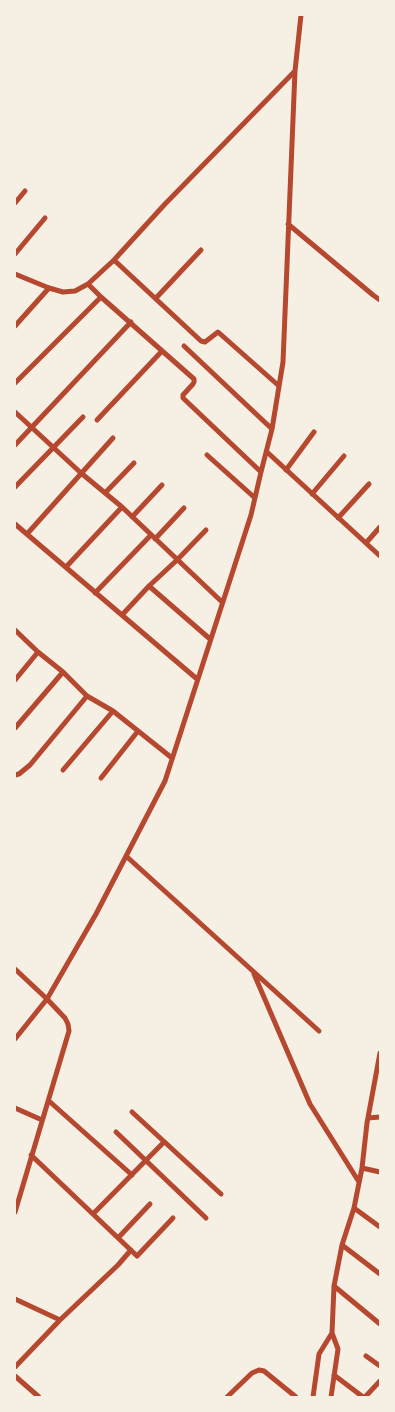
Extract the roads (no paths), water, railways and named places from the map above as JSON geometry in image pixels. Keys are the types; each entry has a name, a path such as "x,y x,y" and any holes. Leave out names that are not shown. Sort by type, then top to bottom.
{"street":[{"path":"15,1039 47,999 96,914 164,781 251,515 272,429 283,362 295,71 301,15"},
{"path":"16,275 63,292 88,284 114,260 165,204 295,71"},
{"path":"15,203 26,191"},
{"path":"15,254 45,218"},
{"path":"288,224 380,300"},
{"path":"156,298 201,250"},
{"path":"114,260 201,341 205,342 218,332 279,386"},
{"path":"88,284 194,379 194,382 183,395 183,398 261,472"},
{"path":"15,326 49,288"},
{"path":"15,383 101,297"},
{"path":"15,445 131,322"},
{"path":"184,346 272,429"},
{"path":"97,420 162,351"},
{"path":"15,412 122,507 222,602"},
{"path":"15,487 83,417"},
{"path":"286,470 314,432"},
{"path":"27,534 113,438"},
{"path":"267,452 380,556"},
{"path":"207,455 255,498"},
{"path":"312,494 344,456"},
{"path":"105,493 134,463"},
{"path":"338,518 369,484"},
{"path":"132,517 162,485"},
{"path":"66,567 122,507"},
{"path":"155,539 184,508"},
{"path":"15,524 197,679"},
{"path":"366,543 380,527"},
{"path":"122,615 206,530"},
{"path":"96,592 151,535"},
{"path":"149,586 210,640"},
{"path":"15,630 87,696 113,712 172,758"},
{"path":"15,680 38,652"},
{"path":"15,728 63,672"},
{"path":"15,775 30,765 87,696"},
{"path":"63,770 113,712"},
{"path":"101,778 138,731"},
{"path":"126,856 319,1031"},
{"path":"15,978 17,971 47,999 65,1018 69,1031 15,1212"},
{"path":"253,971 310,1104 359,1183"},
{"path":"331,1397 338,1349 332,1333 334,1286 342,1245 354,1208 362,1168 368,1118 377,1087 380,1053"},
{"path":"49,1101 132,1175"},
{"path":"15,1108 42,1120"},
{"path":"132,1112 221,1194"},
{"path":"368,1118 380,1117"},
{"path":"116,1132 206,1218"},
{"path":"93,1214 164,1142"},
{"path":"31,1155 137,1256 173,1218"},
{"path":"362,1168 380,1172"},
{"path":"118,1238 150,1204"},
{"path":"354,1208 380,1227"},
{"path":"342,1245 380,1274"},
{"path":"15,1367 60,1320 118,1266 131,1250"},
{"path":"334,1286 380,1324"},
{"path":"15,1299 60,1320"},
{"path":"313,1397 319,1354 332,1333"},
{"path":"366,1356 380,1366"},
{"path":"227,1397 252,1373 258,1370 264,1371 296,1397"},
{"path":"334,1375 364,1397 380,1381"},
{"path":"15,1376 39,1397"}]}
